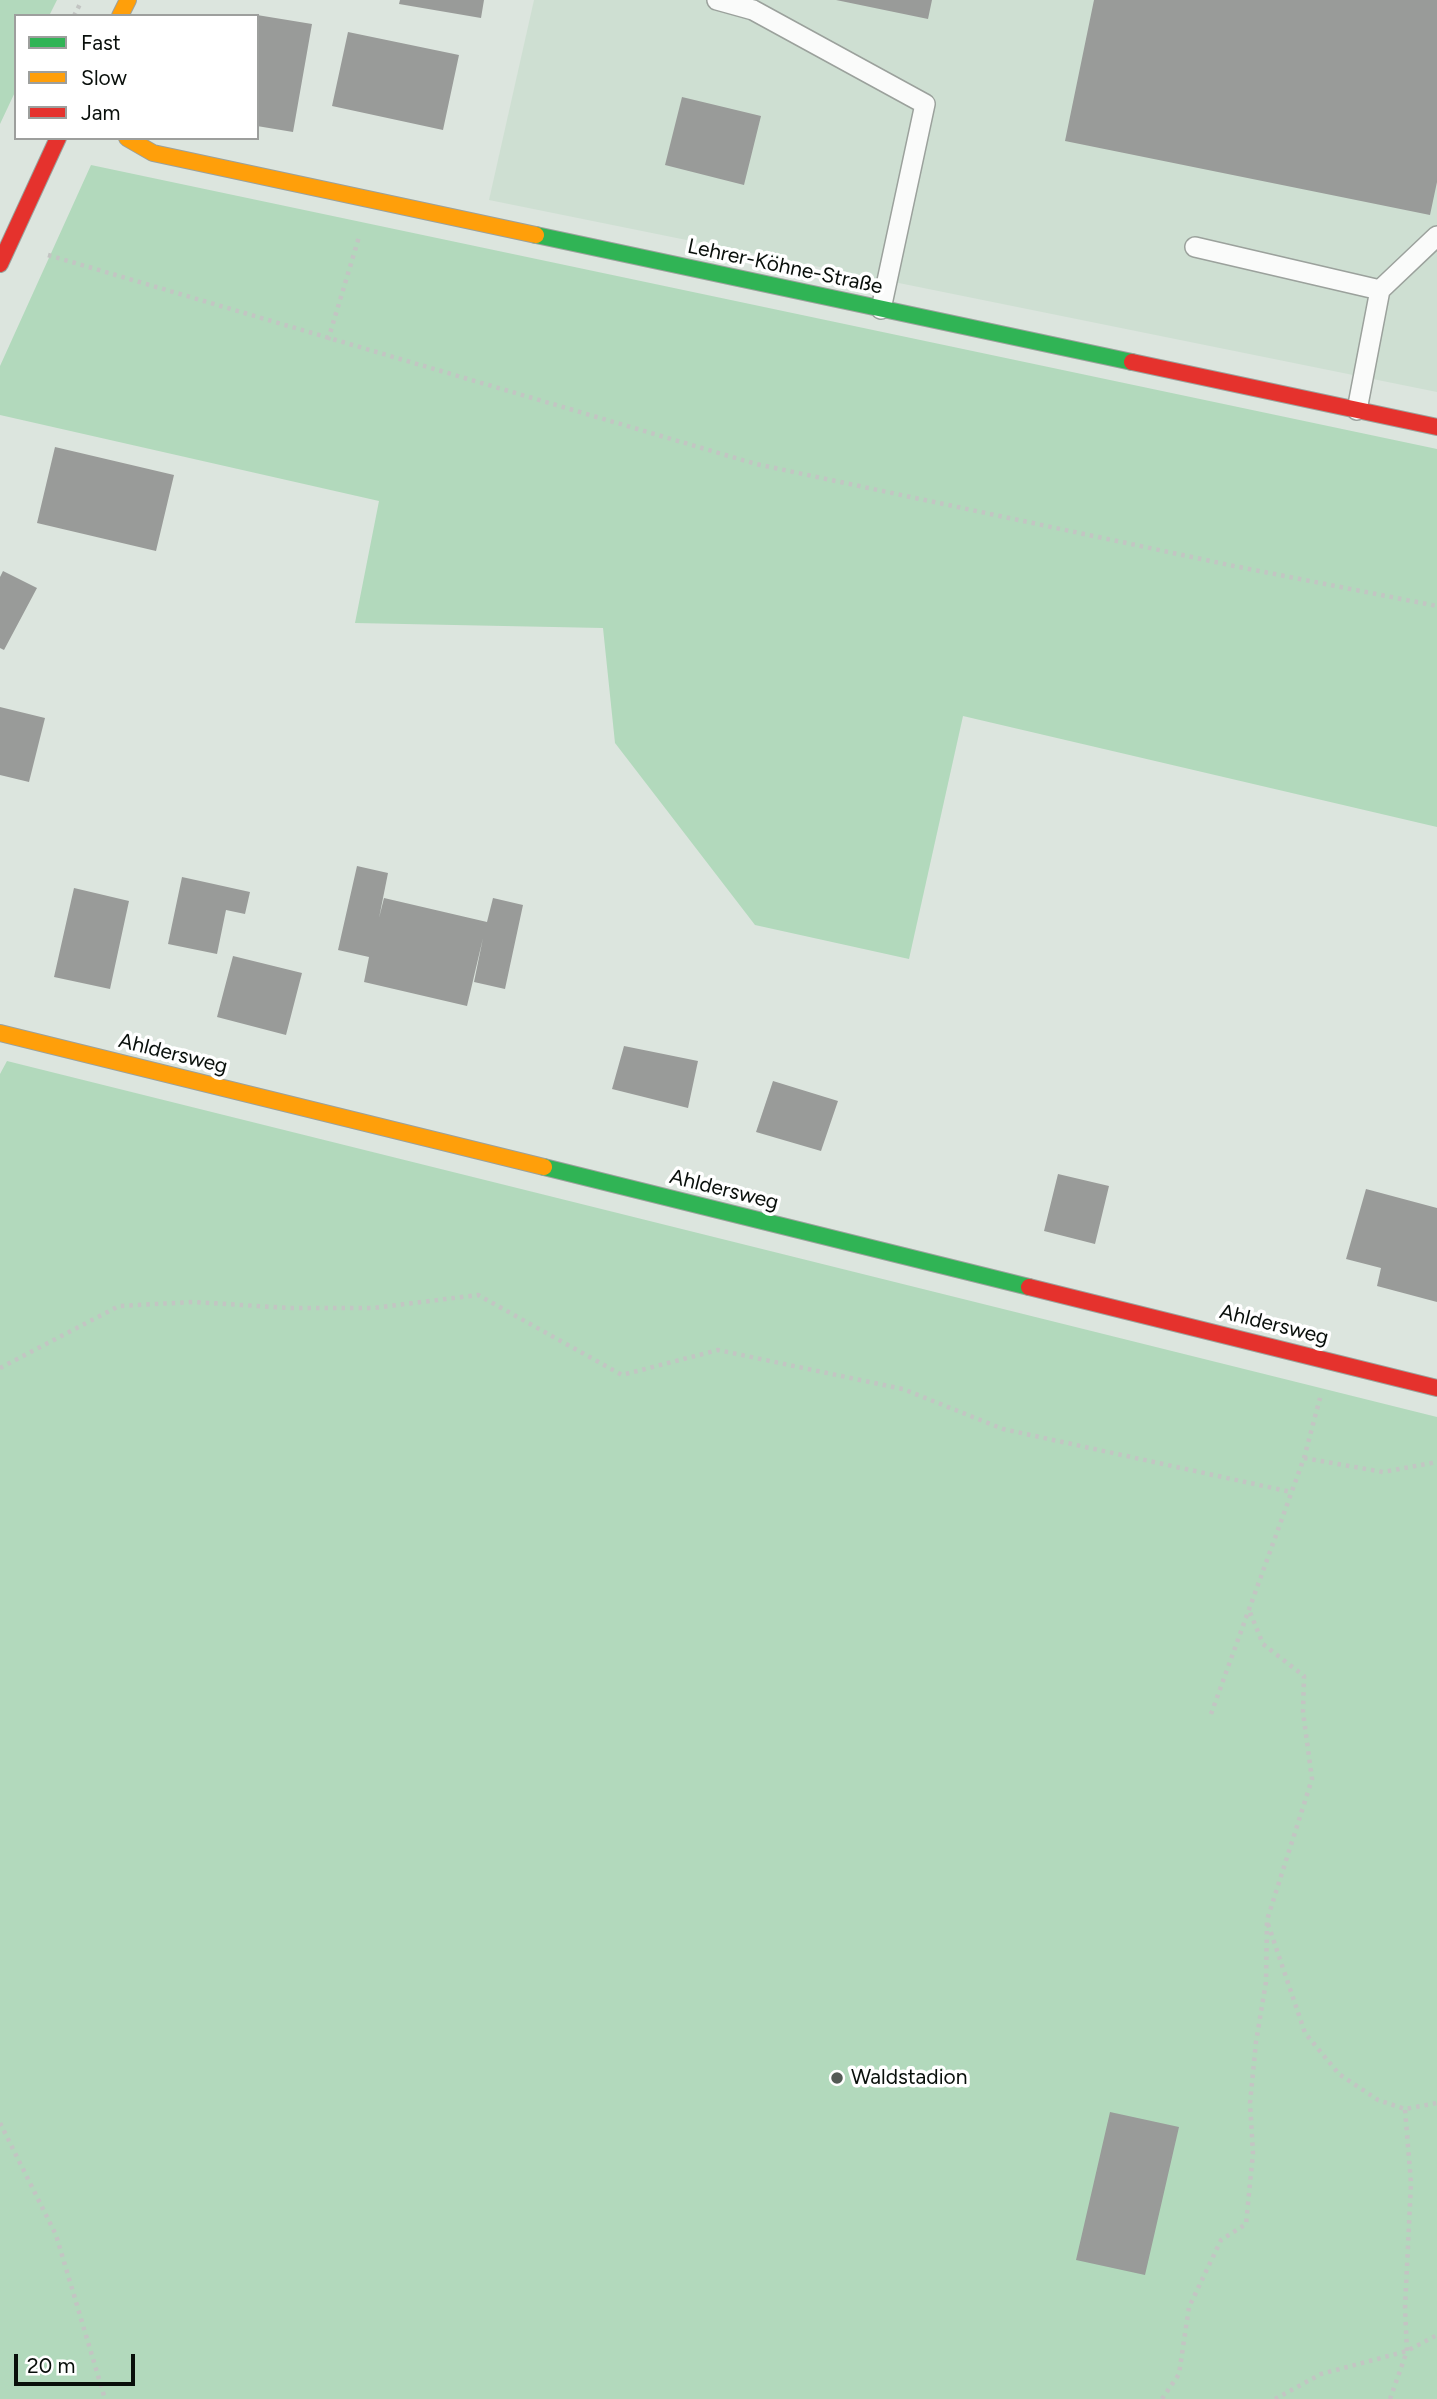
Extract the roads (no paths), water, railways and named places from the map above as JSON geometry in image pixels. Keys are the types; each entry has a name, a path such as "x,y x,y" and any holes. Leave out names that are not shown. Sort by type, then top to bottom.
{"street":[{"path":"0,264 57,140"},
{"name":"Lehrer-Köhne-Straße","path":"130,140 153,153 1437,427"},
{"name":"Ahldersweg","path":"0,1033 1437,1388"}],"lane":[{"path":"717,0 753,10 925,104 881,309"},
{"path":"1357,410 1380,290 1437,236"},
{"path":"1195,247 1380,290"}],"place":[{"name":"Waldstadion","path":"837,2078"}]}
